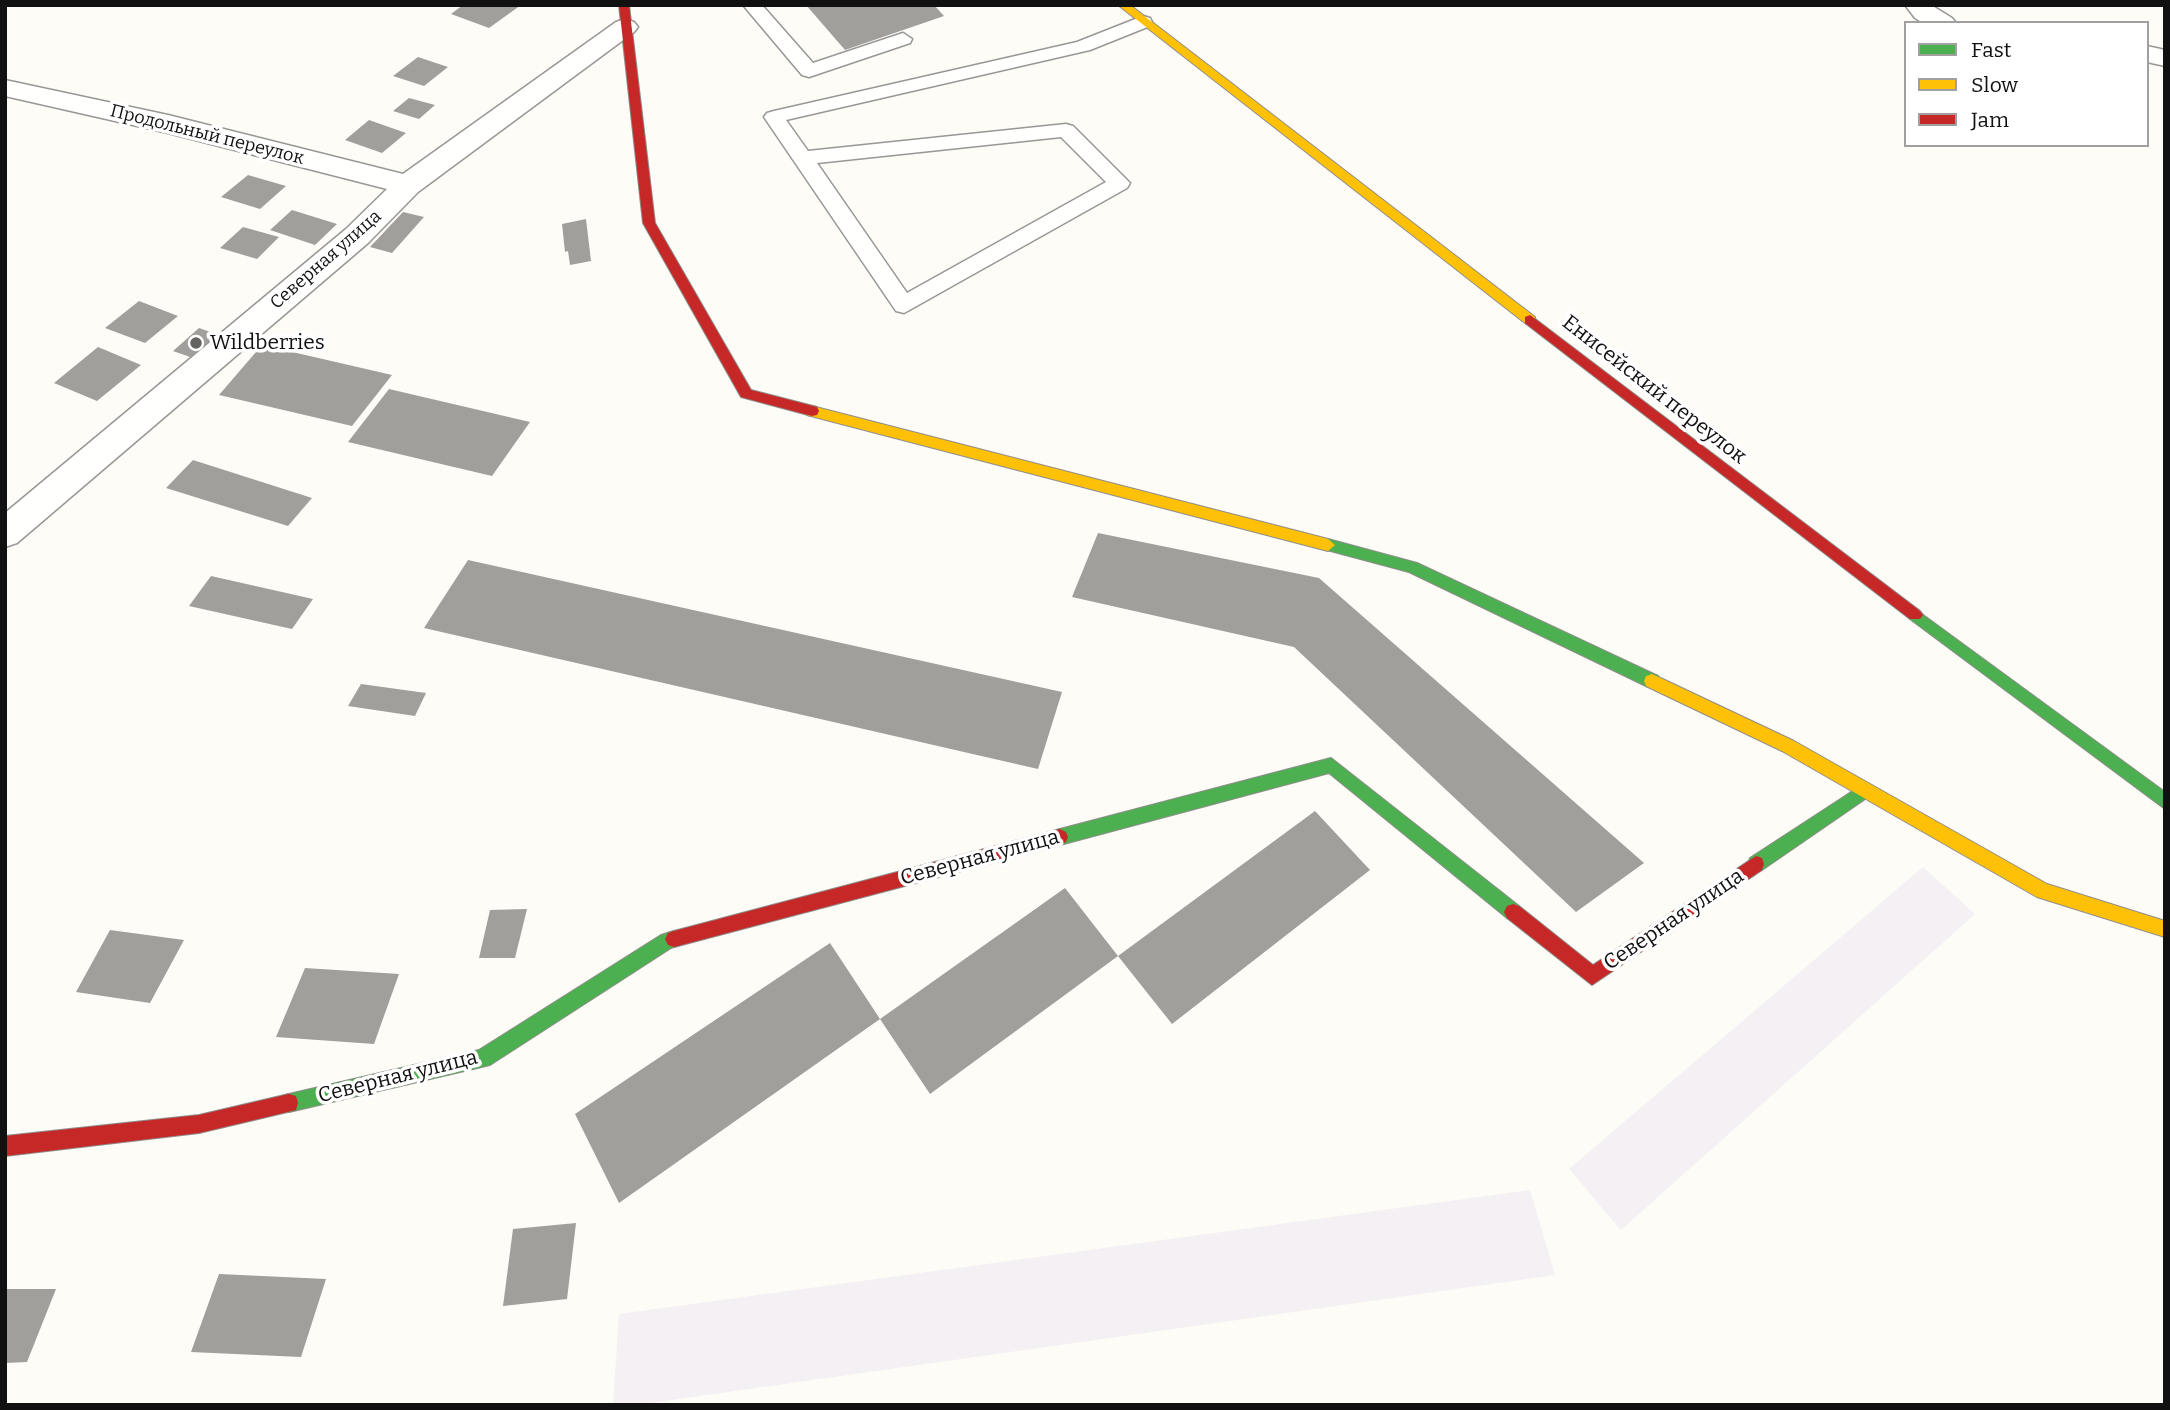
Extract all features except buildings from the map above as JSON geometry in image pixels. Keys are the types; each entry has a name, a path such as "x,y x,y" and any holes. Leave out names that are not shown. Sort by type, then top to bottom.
{"street":[{"name":"Енисейский переулок","path":"1123,5 1772,508 2165,802"},
{"path":"1918,5 1924,13 1938,21"},
{"path":"625,16 649,223 746,394 1412,567 1788,746 2043,891 2165,929"},
{"name":"Северная улица","path":"5,533 357,236 408,185 625,16"},
{"name":"Продольный переулок","path":"5,88 168,124 408,185"},
{"name":"Северная улица","path":"5,1146 199,1124 483,1058 667,941 1331,765 1592,976 1865,790"}],"lane":[{"path":"752,5 809,71 903,39"},
{"path":"804,158 1066,130 1120,183 904,305 774,117 1083,47 1143,22"}],"shaded area":[{"path":"1923,867 1975,914 1621,1230 1569,1169"},
{"path":"1530,1190 1555,1275 636,1405 613,1405 619,1314"}],"traffic: fast":[{"path":"1328,545 1412,567 1652,681"},
{"path":"1915,615 2165,802"},
{"path":"1060,837 1331,765 1513,912"},
{"path":"1756,864 1865,790"},
{"path":"289,1103 483,1058 674,939"}],"traffic: slow":[{"path":"1123,5 1530,320"},
{"path":"812,411 1328,545"},
{"path":"1652,681 1788,746 2043,891 2165,929"}],"traffic: jam":[{"path":"624,5 649,223 746,394 812,411"},
{"path":"1530,320 1915,615"},
{"path":"674,939 1060,837"},
{"path":"1513,912 1592,976 1756,864"},
{"path":"5,1146 199,1124 289,1103"}],"place":[{"name":"Wildberries","path":"196,343"}]}
